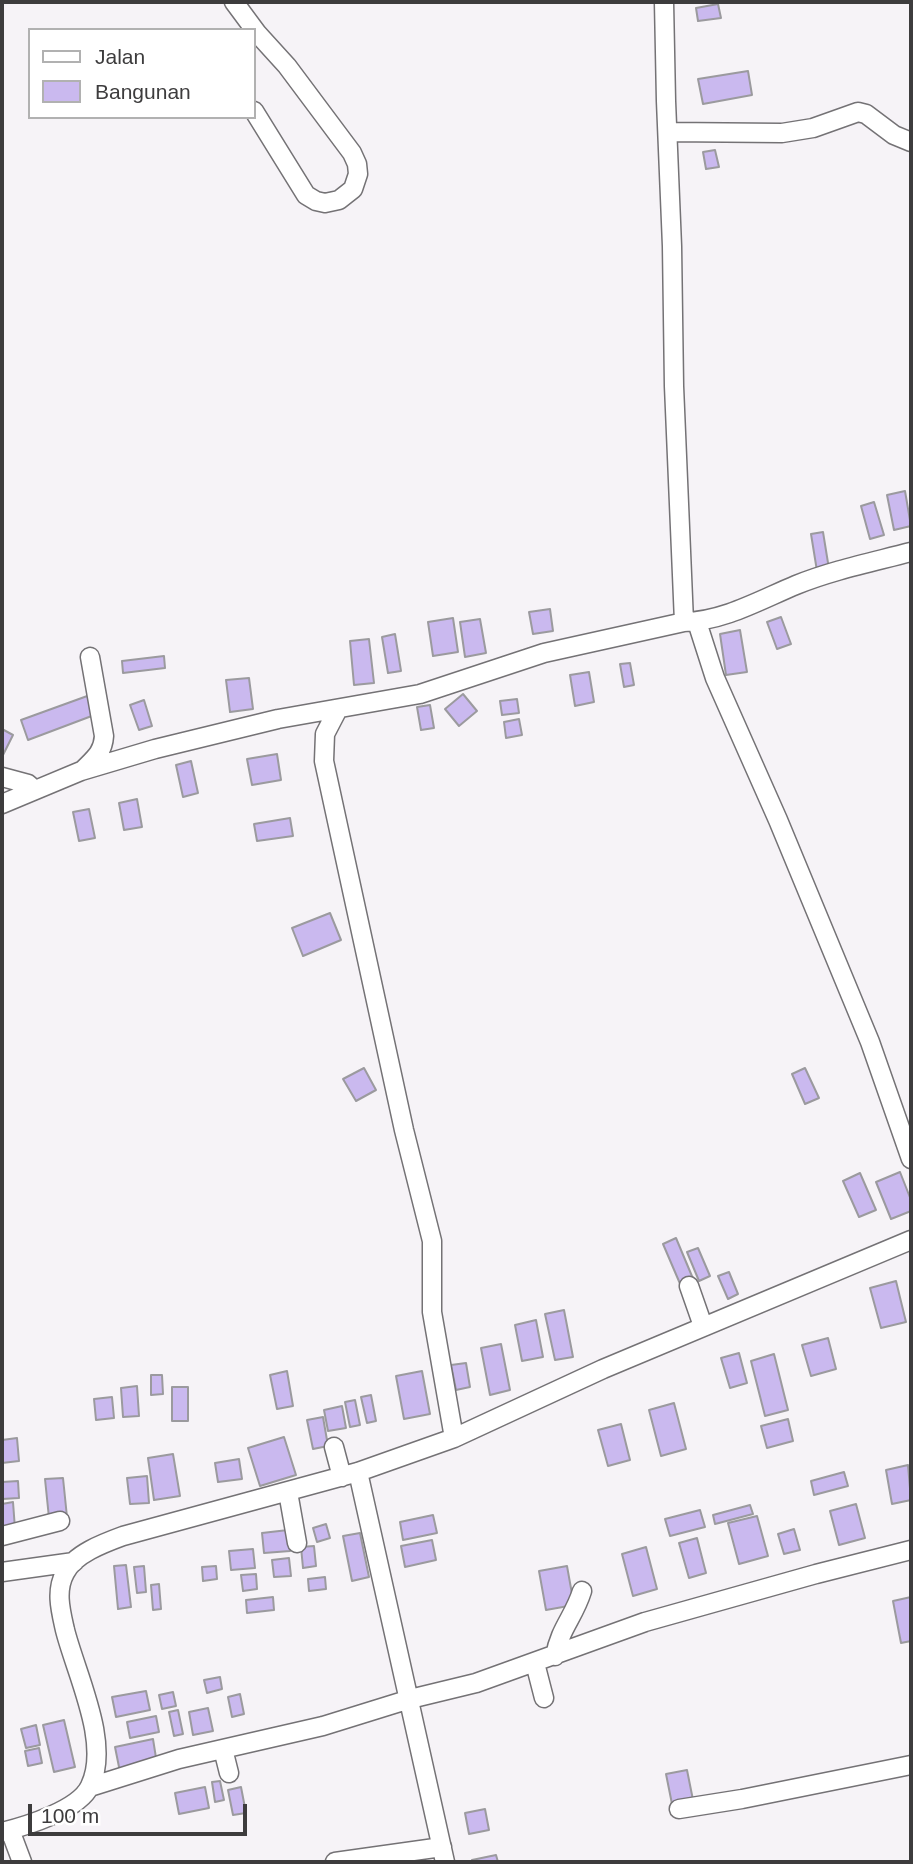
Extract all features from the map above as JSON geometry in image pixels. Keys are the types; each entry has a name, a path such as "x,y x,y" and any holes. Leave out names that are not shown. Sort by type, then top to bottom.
{"street":[{"path":"234,2 248,26"},
{"path":"664,2 673,246 674,386 690,622 778,820 864,1029 911,1159"},
{"path":"256,34 287,66 352,153 358,174 353,189 339,200 326,203 306,195 256,114"},
{"path":"668,132 782,133 813,128 858,112 866,114 894,135 911,142"},
{"path":"2,804 82,771 228,730 420,694 544,653 738,610 797,584 911,552"},
{"path":"82,771 98,755 104,736 90,657"},
{"path":"338,709 325,734 324,761 399,1106 432,1241 432,1312 454,1438"},
{"path":"2,777 28,784 35,790"},
{"path":"90,1787 96,1757 96,1738 67,1636 60,1601 65,1571 74,1562 106,1542 122,1536 350,1474 454,1438 603,1369 911,1240"},
{"path":"689,1286 703,1326"},
{"path":"334,1447 350,1474 373,1549 410,1699 444,1855 335,1862"},
{"path":"288,1492 297,1543"},
{"path":"2,1536 60,1521"},
{"path":"22,1862 6,1831 71,1805 90,1787 179,1759 323,1726 410,1699 476,1683 645,1622 911,1550"},
{"path":"2,1572 74,1562"},
{"path":"555,1656 558,1638 578,1604 582,1591"},
{"path":"535,1663 544,1698"},
{"path":"223,1749 229,1773"},
{"path":"679,1809 911,1765"}],"building":[{"path":"718,4 721,18 698,21 696,8"},
{"path":"748,71 752,95 703,104 698,79"},
{"path":"715,150 719,167 706,169 703,152"},
{"path":"905,491 911,526 894,530 887,495"},
{"path":"874,502 884,535 870,539 861,506"},
{"path":"823,532 829,569 817,571 811,534"},
{"path":"550,609 553,631 533,634 529,612"},
{"path":"781,617 791,644 777,649 767,622"},
{"path":"453,618 458,652 433,656 428,622"},
{"path":"480,619 486,653 465,657 460,622"},
{"path":"740,630 747,672 726,675 720,634"},
{"path":"395,634 401,671 388,673 382,637"},
{"path":"369,639 374,683 354,685 350,641"},
{"path":"164,656 165,668 123,673 122,661"},
{"path":"630,663 634,685 624,687 620,664"},
{"path":"589,672 594,702 575,706 570,675"},
{"path":"249,678 253,709 230,712 226,680"},
{"path":"463,694 477,711 459,726 445,709"},
{"path":"90,695 97,714 28,740 21,720"},
{"path":"517,699 519,713 502,715 500,701"},
{"path":"144,700 152,726 139,730 130,705"},
{"path":"430,705 434,728 421,730 417,707"},
{"path":"519,719 522,735 506,738 504,722"},
{"path":"2,729 13,735 2,757"},
{"path":"277,754 281,780 252,785 247,759"},
{"path":"191,761 198,793 183,797 176,765"},
{"path":"137,799 142,827 124,830 119,803"},
{"path":"89,809 95,838 79,841 73,812"},
{"path":"290,818 293,836 257,841 254,824"},
{"path":"330,913 341,940 303,956 292,928"},
{"path":"364,1068 376,1090 356,1101 343,1079"},
{"path":"805,1068 819,1098 805,1104 792,1074"},
{"path":"900,1172 911,1200 911,1211 891,1219 876,1182"},
{"path":"860,1173 876,1210 859,1217 843,1181"},
{"path":"676,1238 694,1281 681,1286 663,1244"},
{"path":"698,1248 710,1276 699,1281 687,1252"},
{"path":"729,1272 738,1294 728,1299 718,1276"},
{"path":"896,1281 906,1322 881,1328 870,1288"},
{"path":"564,1310 573,1357 555,1360 545,1314"},
{"path":"536,1320 543,1357 522,1361 515,1325"},
{"path":"828,1338 836,1369 811,1376 802,1345"},
{"path":"501,1344 510,1390 490,1395 481,1348"},
{"path":"739,1353 747,1383 730,1388 721,1358"},
{"path":"774,1354 788,1410 765,1416 751,1361"},
{"path":"466,1363 470,1387 456,1390 451,1365"},
{"path":"287,1371 293,1406 277,1409 270,1375"},
{"path":"422,1371 430,1414 404,1419 396,1376"},
{"path":"151,1375 162,1375 163,1394 151,1395"},
{"path":"137,1386 139,1416 123,1417 121,1388"},
{"path":"172,1387 188,1387 188,1421 172,1421"},
{"path":"371,1395 376,1421 367,1423 361,1397"},
{"path":"112,1397 114,1418 96,1420 94,1399"},
{"path":"355,1400 360,1425 350,1427 345,1402"},
{"path":"674,1403 686,1449 661,1456 649,1410"},
{"path":"342,1406 346,1428 328,1431 324,1410"},
{"path":"323,1417 328,1446 313,1449 307,1420"},
{"path":"788,1419 793,1441 767,1448 761,1426"},
{"path":"621,1424 630,1460 608,1466 598,1430"},
{"path":"284,1437 296,1475 260,1486 248,1448"},
{"path":"17,1438 19,1461 2,1463 2,1440"},
{"path":"173,1454 180,1496 154,1500 148,1458"},
{"path":"239,1459 242,1479 218,1482 215,1463"},
{"path":"908,1465 911,1500 892,1504 886,1470"},
{"path":"844,1472 848,1486 814,1495 811,1481"},
{"path":"147,1476 149,1503 130,1504 127,1478"},
{"path":"63,1478 67,1517 49,1518 45,1479"},
{"path":"18,1481 19,1498 2,1499 2,1482"},
{"path":"13,1502 15,1529 2,1531 2,1504"},
{"path":"856,1504 865,1538 839,1545 830,1511"},
{"path":"750,1505 753,1514 715,1524 713,1515"},
{"path":"700,1510 705,1527 670,1536 665,1519"},
{"path":"433,1515 437,1533 403,1540 400,1522"},
{"path":"757,1516 768,1556 739,1564 728,1523"},
{"path":"326,1524 330,1538 317,1542 313,1528"},
{"path":"794,1529 800,1550 784,1554 778,1534"},
{"path":"288,1530 290,1551 264,1553 262,1533"},
{"path":"360,1533 369,1577 352,1581 343,1536"},
{"path":"697,1538 706,1573 689,1578 679,1543"},
{"path":"432,1540 436,1560 405,1567 401,1546"},
{"path":"314,1546 316,1566 303,1568 301,1547"},
{"path":"646,1547 657,1589 633,1596 622,1554"},
{"path":"253,1549 255,1568 231,1570 229,1551"},
{"path":"289,1558 291,1576 274,1577 272,1560"},
{"path":"126,1565 131,1607 118,1609 114,1566"},
{"path":"144,1566 146,1592 137,1593 134,1567"},
{"path":"216,1566 217,1579 203,1581 202,1567"},
{"path":"567,1566 574,1605 546,1610 539,1571"},
{"path":"256,1574 257,1589 243,1591 241,1575"},
{"path":"325,1577 326,1589 309,1591 308,1579"},
{"path":"159,1584 161,1609 153,1610 151,1585"},
{"path":"273,1597 274,1610 247,1613 246,1600"},
{"path":"911,1597 911,1641 901,1643 893,1601"},
{"path":"220,1677 222,1689 207,1693 204,1680"},
{"path":"146,1691 150,1710 116,1717 112,1697"},
{"path":"173,1692 176,1706 162,1709 159,1695"},
{"path":"240,1694 244,1714 232,1717 228,1697"},
{"path":"208,1708 213,1731 193,1735 189,1712"},
{"path":"178,1710 183,1734 174,1736 169,1712"},
{"path":"156,1716 159,1732 130,1738 127,1722"},
{"path":"64,1720 75,1767 54,1772 43,1725"},
{"path":"36,1725 40,1745 26,1748 21,1729"},
{"path":"153,1739 157,1764 120,1772 115,1747"},
{"path":"39,1748 42,1763 28,1766 25,1751"},
{"path":"687,1770 693,1800 672,1804 666,1774"},
{"path":"220,1781 224,1800 215,1802 212,1782"},
{"path":"205,1787 209,1808 179,1814 175,1793"},
{"path":"241,1787 246,1813 233,1815 228,1790"},
{"path":"485,1809 489,1830 469,1834 465,1813"},
{"path":"496,1855 498,1862 472,1862 472,1860"}]}
